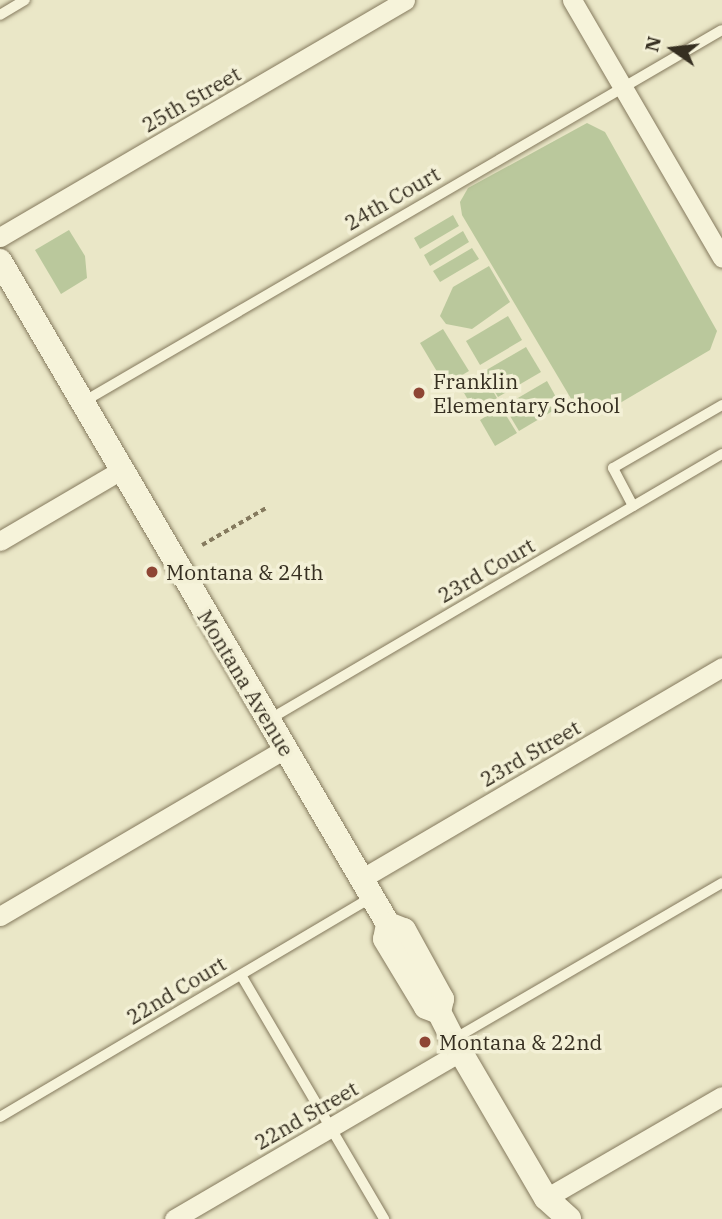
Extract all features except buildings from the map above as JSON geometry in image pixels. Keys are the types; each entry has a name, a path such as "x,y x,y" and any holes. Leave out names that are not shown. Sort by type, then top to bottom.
{"street":[{"name":"25th Street","path":"0,237 405,0"},
{"path":"572,0 719,247"},
{"name":"Montana Avenue","path":"0,261 366,888 388,924 404,930 442,999 439,1012 547,1208 569,1219"},
{"path":"0,541 121,470"},
{"name":"23rd Street","path":"366,888 722,667"},
{"path":"0,916 285,749"},
{"name":"22nd Street","path":"174,1219 328,1128 457,1045"},
{"path":"547,1208 722,1096"}],"lane":[{"path":"0,15 25,0"},
{"name":"24th Court","path":"82,402 722,30"},
{"path":"633,506 614,468 722,405"},
{"name":"23rd Court","path":"269,720 722,454"},
{"path":"457,1045 722,883"},
{"name":"22nd Court","path":"0,1116 241,975 366,888"},
{"path":"241,975 328,1128 384,1219"}],"path":[{"path":"202,545 266,508"}],"green space":[{"path":"587,123 605,132 717,331 710,350 603,413 589,414 573,402 462,215 460,202 468,188"},
{"path":"453,215 459,226 420,249 414,238"},
{"path":"69,230 85,256 87,278 61,294 35,250"},
{"path":"463,231 469,242 430,266 424,255"},
{"path":"472,248 479,259 440,282 433,271"},
{"path":"489,266 510,302 472,329 446,324 440,316 453,287"},
{"path":"508,316 522,340 480,365 466,341"},
{"path":"443,329 469,371 445,385 420,343"},
{"path":"526,347 541,372 498,397 483,372"},
{"path":"482,373 497,398 475,412 460,386"},
{"path":"547,381 561,406 519,431 504,406"},
{"path":"501,407 517,433 495,446 480,420"}],"place":[{"name":"Franklin Elementary School","path":"419,393"},
{"name":"Montana & 24th","path":"152,572"},
{"name":"Montana & 22nd","path":"425,1042"}]}
